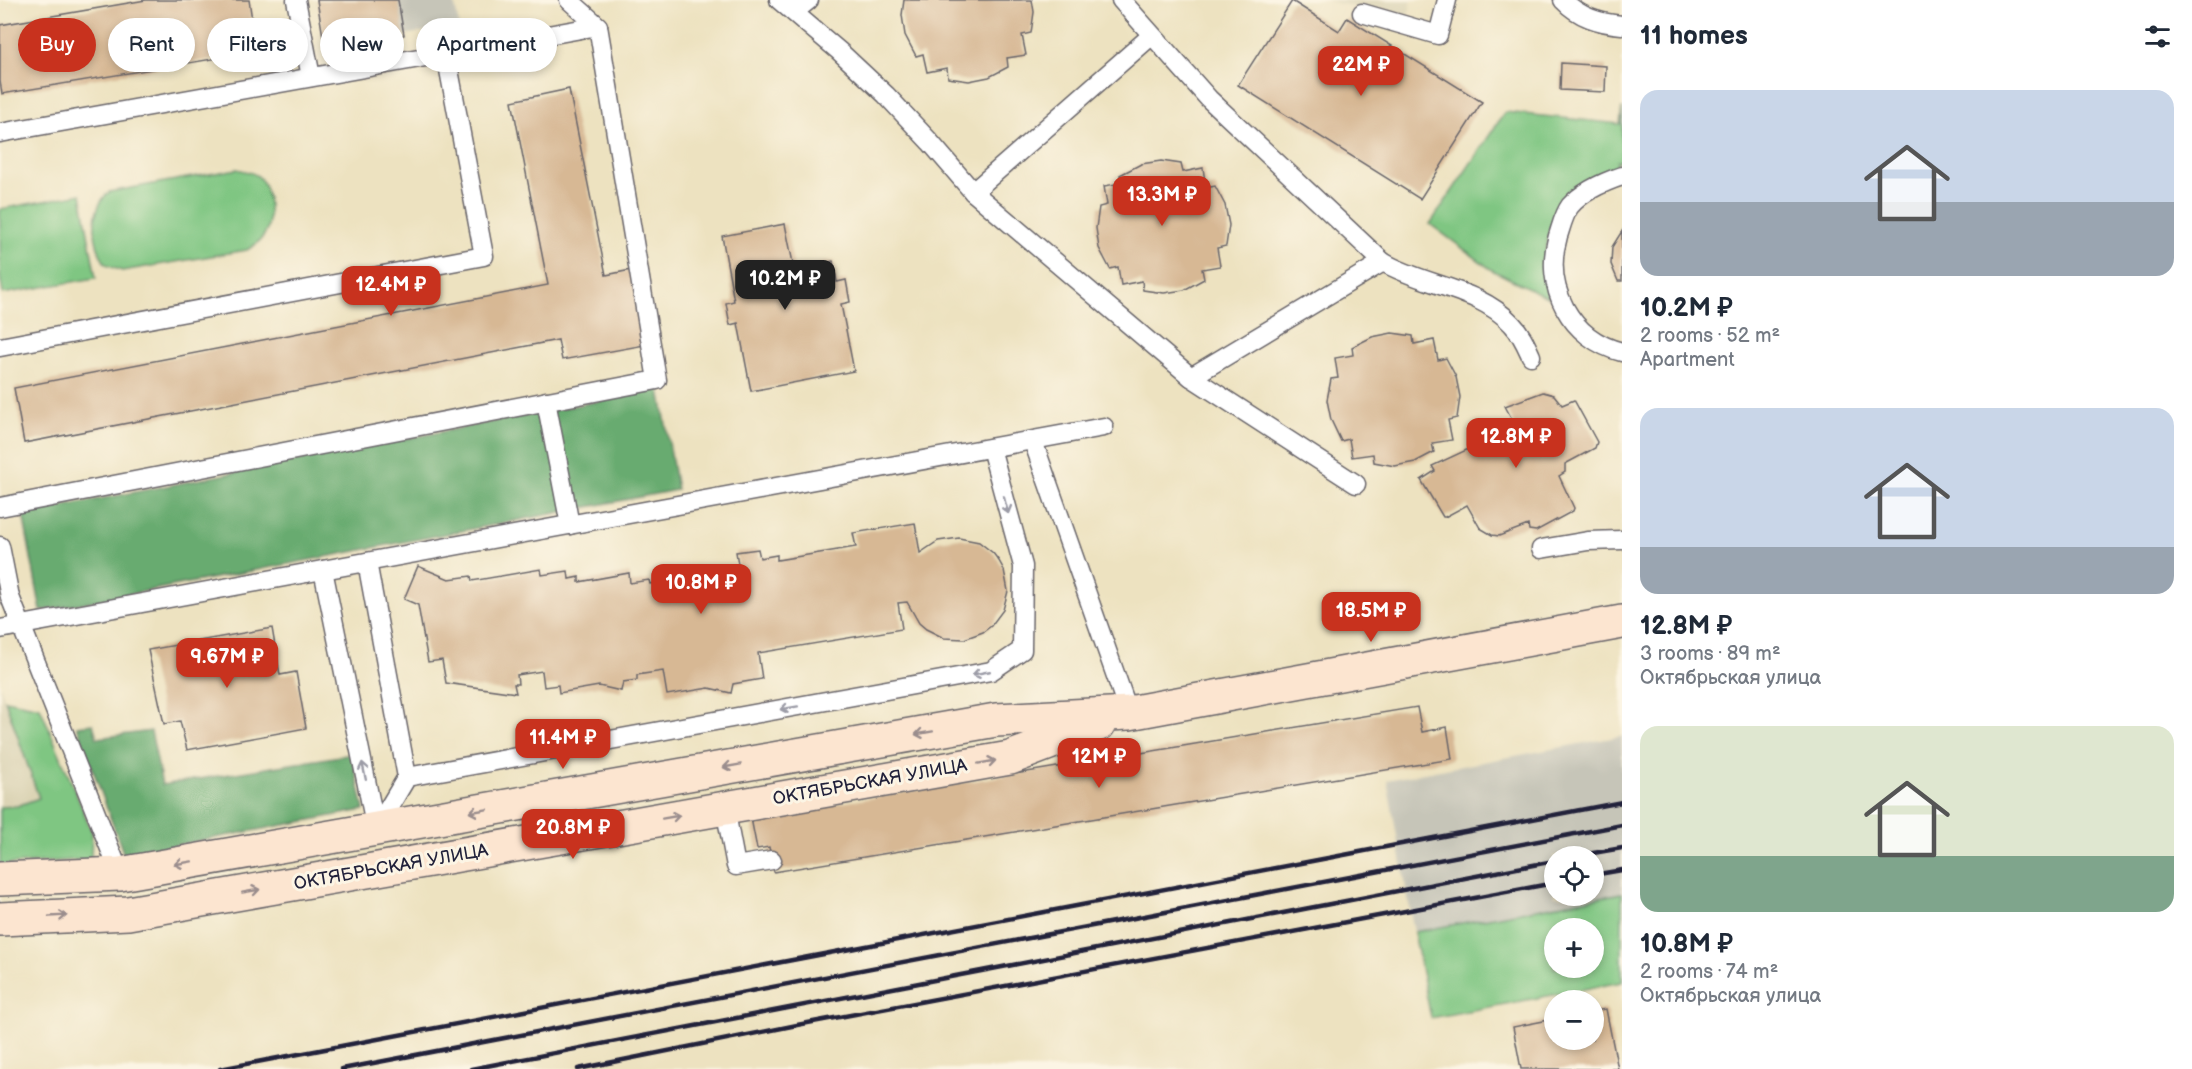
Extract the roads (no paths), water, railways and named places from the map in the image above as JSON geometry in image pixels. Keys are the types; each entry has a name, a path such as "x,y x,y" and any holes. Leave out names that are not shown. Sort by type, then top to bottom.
{"main road":[{"name":"ОКТЯБРЬСКАЯ УЛИЦА","path":"0,879 120,874 996,720 1129,713 1622,622"},
{"name":"ОКТЯБРЬСКАЯ УЛИЦА","path":"0,919 128,913 725,808 783,805 1010,758 1129,713"}],"lane":[{"path":"296,0 310,77"},
{"path":"0,507 657,380 598,26 569,0"},
{"path":"779,0 886,95 973,192 1191,377 1356,484"},
{"path":"794,12 809,0"},
{"path":"1121,0 1209,99 1383,262 1408,275 1464,294 1490,306 1514,326 1531,356"},
{"path":"1362,13 1438,35 1447,0"},
{"path":"1563,0 1583,16 1597,22 1622,25"},
{"path":"557,34 598,26"},
{"path":"973,192 1151,36"},
{"path":"0,133 416,59"},
{"path":"0,347 484,256 449,72"},
{"path":"1622,176 1598,185 1569,207 1555,245 1553,265 1555,287 1575,323 1589,338 1607,348 1622,352"},
{"path":"1191,377 1383,262"},
{"path":"546,401 570,525"},
{"path":"0,629 1104,427"},
{"path":"1033,441 1129,713"},
{"path":"407,777 991,672 1022,650 1023,566 991,448"},
{"path":"1541,549 1588,541 1622,540"},
{"path":"0,546 10,597 120,874"},
{"path":"367,562 407,777 376,829"},
{"path":"323,570 376,829"},
{"path":"725,808 736,866 772,860"}],"railway":[{"path":"220,1069 1622,802"},
{"path":"342,1069 1622,825"},
{"path":"1604,851 1622,848"},
{"path":"471,1069 1544,863"},
{"path":"1604,873 1622,870"},
{"path":"578,1069 797,1025 1544,885"}]}
